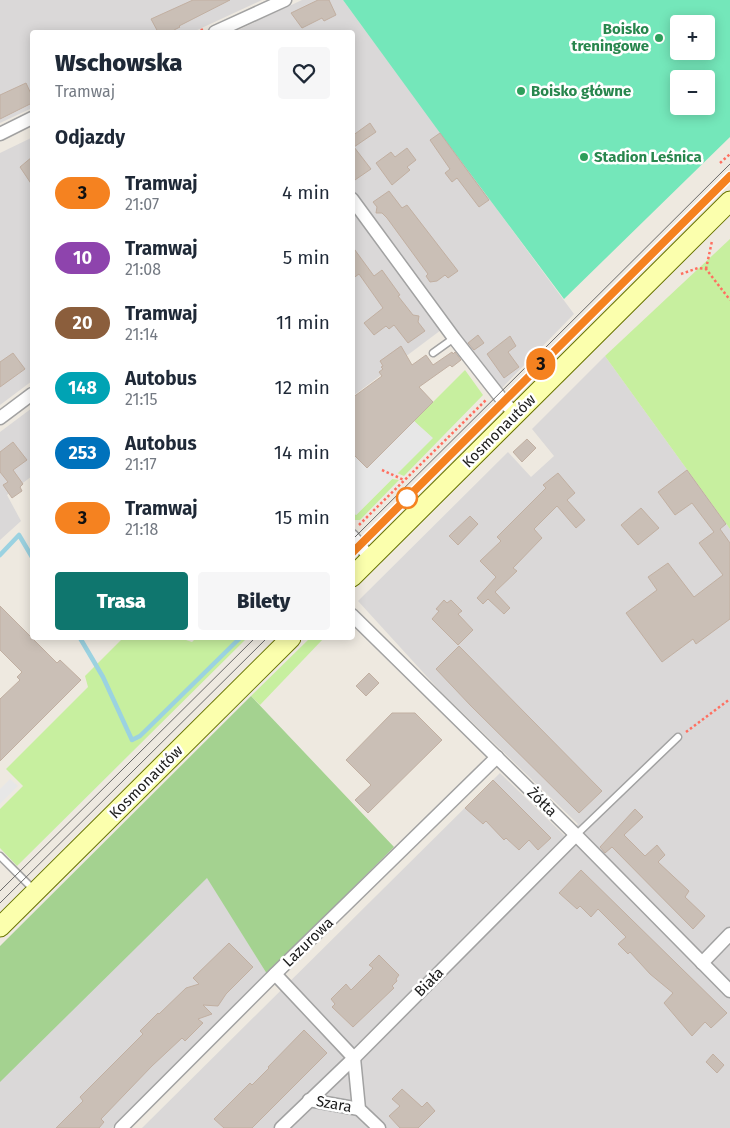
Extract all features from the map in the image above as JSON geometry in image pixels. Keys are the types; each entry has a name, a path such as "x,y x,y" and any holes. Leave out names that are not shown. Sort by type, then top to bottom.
{"main road":[{"name":"Kosmonautów","path":"355,573 730,201"},
{"name":"Kosmonautów","path":"0,926 289,640"}],"street":[{"path":"224,30 285,0"},
{"path":"0,134 30,119"},
{"path":"355,203 454,338 515,414"},
{"path":"0,418 30,396"},
{"path":"355,534 371,559"},
{"name":"Żółta","path":"355,618 576,835 730,991"},
{"name":"Lazurowa","path":"121,1128 497,757"},
{"name":"Biała","path":"281,1128 308,1100 354,1058 576,835"},
{"path":"702,963 730,934"},
{"path":"275,974 354,1058"},
{"name":"Szara","path":"354,1058 360,1109"},
{"name":"Szara","path":"308,1100 360,1109 379,1128"}],"lane":[{"path":"433,353 454,338"},
{"path":"576,835 678,737"},
{"path":"0,856 36,892"}],"path":[{"path":"720,163 730,154"},
{"path":"706,268 713,238"},
{"path":"675,276 698,268 706,268"},
{"path":"706,268 730,300"},
{"path":"355,531 480,405 483,407"},
{"path":"382,470 404,480"},
{"path":"678,737 730,699"}],"shaded area":[{"path":"0,0 262,0 197,30 30,30 30,109 0,123"},
{"path":"302,0 343,0 574,314 502,388 449,324 355,394 355,30 238,30"},
{"path":"30,138 30,382 0,405 0,153"},
{"path":"605,356 730,529 730,1128 142,1128 500,773 565,836 578,824 441,692 358,601 508,452 531,477 554,456 532,429"},
{"path":"30,410 30,478 7,495 21,521 0,540 0,432"},
{"path":"414,421 433,438 356,515 355,456 367,468"},
{"path":"10,779 18,786 0,804 0,789"},
{"path":"207,877 267,974 112,1128 0,1128 0,1081"}],"green space":[{"name":"Stadion Leśnica","path":"343,0 730,0 730,137 564,299"},
{"path":"730,239 730,529 605,356"},
{"path":"465,370 483,395 404,476 397,473 432,438 414,421"},
{"path":"392,479 399,480 360,520 355,520 356,515"},
{"path":"121,640 186,640 192,642 194,640 245,640 17,866 0,848 0,809 23,786 6,769 88,687 85,676"},
{"path":"308,640 322,640 260,705 251,696"},
{"path":"251,696 394,847 267,974 207,878 0,1082 0,946"}],"building":[{"path":"193,0 230,0 174,30 157,30 151,19"},
{"path":"318,0 329,0 336,15 324,21 322,18 302,28 291,13"},
{"path":"26,83 30,92 30,104 0,119 0,95"},
{"path":"370,123 376,132 355,146 355,134"},
{"path":"440,133 489,200 479,207 457,178 452,182 445,173 450,169 430,140"},
{"path":"355,148 371,169 355,180"},
{"path":"407,148 416,160 407,167 410,170 392,185 376,163 391,152 395,157"},
{"path":"30,159 30,182 20,167"},
{"path":"389,191 402,208 407,205 458,271 448,278 445,275 437,281 430,282 426,276 428,274 387,218 382,213 376,213 377,207 373,202"},
{"path":"355,250 374,276 382,270 400,295 398,296 413,315 419,316 418,322 425,331 408,343 394,325 389,329 386,326 374,335 364,323 383,308 359,274 355,277"},
{"path":"478,335 484,343 474,350 468,343"},
{"path":"510,336 516,346 508,352 519,367 504,378 487,354"},
{"path":"401,346 412,365 426,355 433,365 452,352 453,354 455,352 461,360 452,367 450,365 419,387 433,402 367,468 355,456 355,396 382,376 379,372 383,369 380,361"},
{"path":"13,353 25,369 0,387 0,362"},
{"path":"527,439 536,448 522,462 513,452"},
{"path":"13,442 27,460 13,470 23,484 20,487 22,491 12,498 3,485 8,482 0,472 0,452"},
{"path":"687,470 726,524 720,529 730,543 730,619 696,644 693,639 662,662 626,613 657,590 648,577 668,563 694,597 723,575 699,543 714,532 692,503 675,515 658,492"},
{"path":"558,473 575,493 567,500 585,520 576,528 557,506 534,529 542,538 513,568 517,571 495,592 510,608 504,614 488,599 483,604 477,598 496,577 480,561 501,541 497,537 546,488 543,485"},
{"path":"641,508 659,528 638,545 621,525"},
{"path":"470,516 478,524 458,545 449,536"},
{"path":"444,600 447,603 451,600 462,611 458,614 473,630 458,645 432,619 439,611 436,609"},
{"path":"0,606 30,636 30,640 34,640 57,663 60,660 81,680 0,761 0,699 20,680 17,677 22,672 0,650"},
{"path":"459,646 602,791 579,813 436,669"},
{"path":"369,673 379,683 366,696 356,686"},
{"path":"392,713 415,713 442,740 368,813 355,800 371,785 346,760"},
{"path":"493,780 551,838 538,850 529,840 519,850 506,838 504,840 486,821 483,824 465,808"},
{"path":"635,809 643,817 624,835 645,856 657,845 665,855 658,862 689,891 685,897 705,916 693,929 612,847 605,853 600,847"},
{"path":"581,870 727,1013 711,1028 705,1022 692,1036 664,1003 673,993 650,974 630,952 628,954 618,944 626,937 598,909 591,917 580,906 577,909 559,893"},
{"path":"229,943 253,967 226,994 218,1006 203,1005 212,1014 198,1019 203,1023 185,1041 182,1038 152,1066 101,1119 104,1122 99,1128 56,1128 83,1101 80,1097 143,1034 140,1031 186,988 199,984 193,978"},
{"path":"379,955 399,975 396,979 397,981 392,986 394,988 353,1027 332,1007 335,1004 331,999 346,984 351,990 373,968 369,965"},
{"path":"304,1030 327,1053 252,1128 224,1128 214,1119 250,1083 252,1085"},
{"path":"713,1054 724,1065 717,1073 706,1062"},
{"path":"402,1089 422,1107 427,1102 435,1111 418,1128 400,1128 389,1116 400,1106 392,1099"}],"waterway":[{"path":"0,555 19,535 30,554"},
{"path":"81,640 103,677 132,740 140,736 238,640"}],"tram line":[{"path":"355,537 730,164"},
{"path":"355,550 730,176"},
{"name":"3","path":"355,550 730,176"},
{"path":"0,891 253,640"},
{"path":"0,903 265,640"}],"place":[{"name":"Boisko treningowe","path":"659,38"},
{"name":"Boisko główne","path":"521,91"},
{"name":"Stadion Leśnica","path":"584,157"}]}
